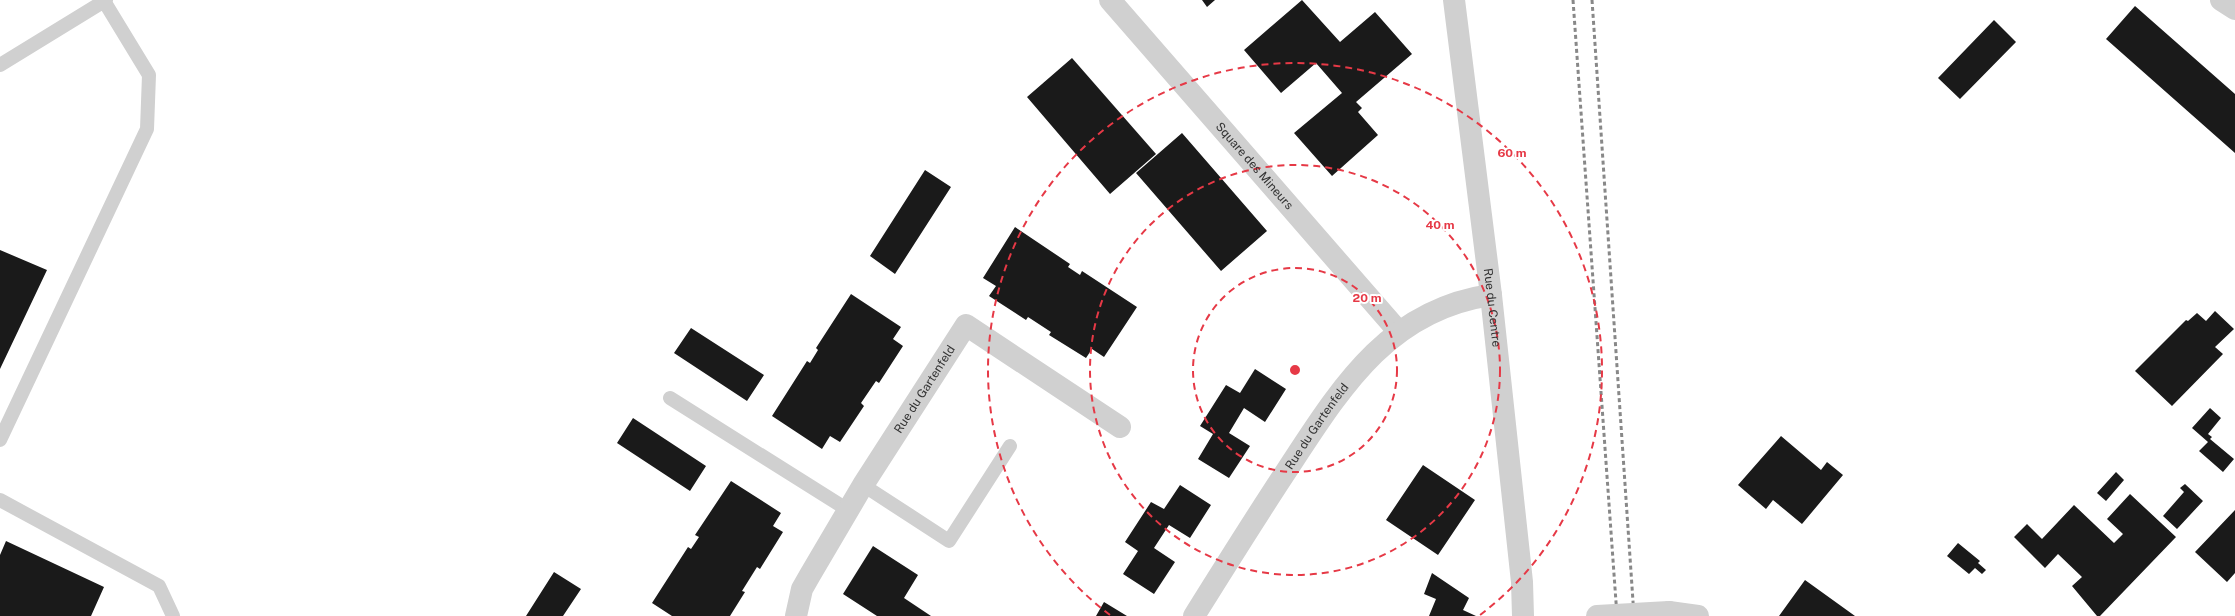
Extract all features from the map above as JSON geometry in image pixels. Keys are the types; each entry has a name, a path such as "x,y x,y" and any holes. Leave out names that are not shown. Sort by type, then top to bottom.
{"street":[{"name":"Square des Mineurs","path":"1110,0 1398,332"},
{"name":"Rue du Centre","path":"1454,0 1491,295 1522,582 1523,616"},
{"path":"2221,0 2235,9"},
{"name":"Rue du Gartenfeld","path":"1194,616 1260,511 1339,393 1364,362 1398,332 1420,318 1444,307 1474,298 1491,295"},
{"name":"Rue du Gartenfeld","path":"796,616 802,590 848,510 966,325 1120,427"},
{"path":"1598,616 1669,612 1698,616"}],"lane":[{"path":"0,65 105,1 150,75 147,128 0,440"},
{"path":"670,398 848,510"},
{"path":"864,485 950,541 1010,446"},
{"path":"0,500 159,586 173,616"}],"building":[{"path":"1202,0 1215,0 1207,7"},
{"path":"1302,0 1340,42 1375,12 1412,54 1356,102 1362,108 1358,112 1378,135 1332,176 1294,133 1342,93 1316,63 1281,93 1244,50"},
{"path":"2135,6 2235,94 2235,153 2106,39"},
{"path":"1994,20 2016,42 1960,99 1938,78"},
{"path":"1072,58 1156,154 1110,194 1027,97"},
{"path":"1182,133 1267,231 1221,271 1136,173"},
{"path":"925,170 951,187 895,274 870,256"},
{"path":"1015,227 1070,264 1068,267 1080,275 1082,271 1137,307 1104,357 1092,349 1086,358 1049,335 1051,332 1028,317 1026,320 989,296 996,286 983,278"},
{"path":"0,250 47,270 0,369"},
{"path":"851,294 901,327 893,339 903,346 879,383 876,381 861,403 864,406 840,442 830,436 822,449 772,416 807,361 810,363 818,350 816,348"},
{"path":"2215,311 2234,329 2215,347 2223,354 2172,406 2135,371 2186,320 2188,321 2197,313 2206,321"},
{"path":"691,328 764,375 747,401 674,353"},
{"path":"1255,369 1286,389 1265,422 1244,408 1229,433 1250,446 1229,478 1198,459 1213,434 1200,426 1226,385 1240,393"},
{"path":"2210,408 2221,418 2208,434 2212,437 2210,439 2234,459 2223,472 2199,451 2208,442 2192,428"},
{"path":"633,418 706,466 690,491 617,443"},
{"path":"1781,436 1821,470 1827,462 1843,475 1802,524 1773,500 1766,509 1738,485"},
{"path":"1423,465 1475,500 1438,555 1386,520"},
{"path":"2116,472 2124,480 2106,501 2097,493"},
{"path":"731,481 781,513 773,526 783,532 760,569 757,567 742,591 745,592 730,616 672,616 652,603 688,547 691,549 699,537 695,535"},
{"path":"2185,484 2203,501 2177,529 2163,516 2184,492 2180,488"},
{"path":"1180,485 1211,505 1190,538 1169,525 1154,548 1175,562 1154,594 1123,574 1138,551 1125,542 1151,502 1164,509"},
{"path":"2130,494 2176,537 2100,616 2097,616 2072,586 2082,577 2058,554 2045,568 2014,537 2027,524 2042,539 2074,505 2114,543 2123,534 2107,519"},
{"path":"2235,510 2235,573 2227,582 2195,552"},
{"path":"6,541 104,587 91,616 0,616 0,555"},
{"path":"1958,543 1980,561 1978,563 1986,570 1982,574 1975,568 1969,574 1947,556"},
{"path":"873,546 918,575 904,598 931,616 877,616 843,594"},
{"path":"554,572 581,589 563,616 526,616"},
{"path":"1432,573 1469,598 1463,610 1476,616 1429,616 1436,599 1424,594"},
{"path":"1805,580 1855,616 1779,616"},
{"path":"1104,602 1127,616 1096,616"}],"railway":[{"path":"1573,0 1617,616"},
{"path":"1592,0 1634,616"}]}
